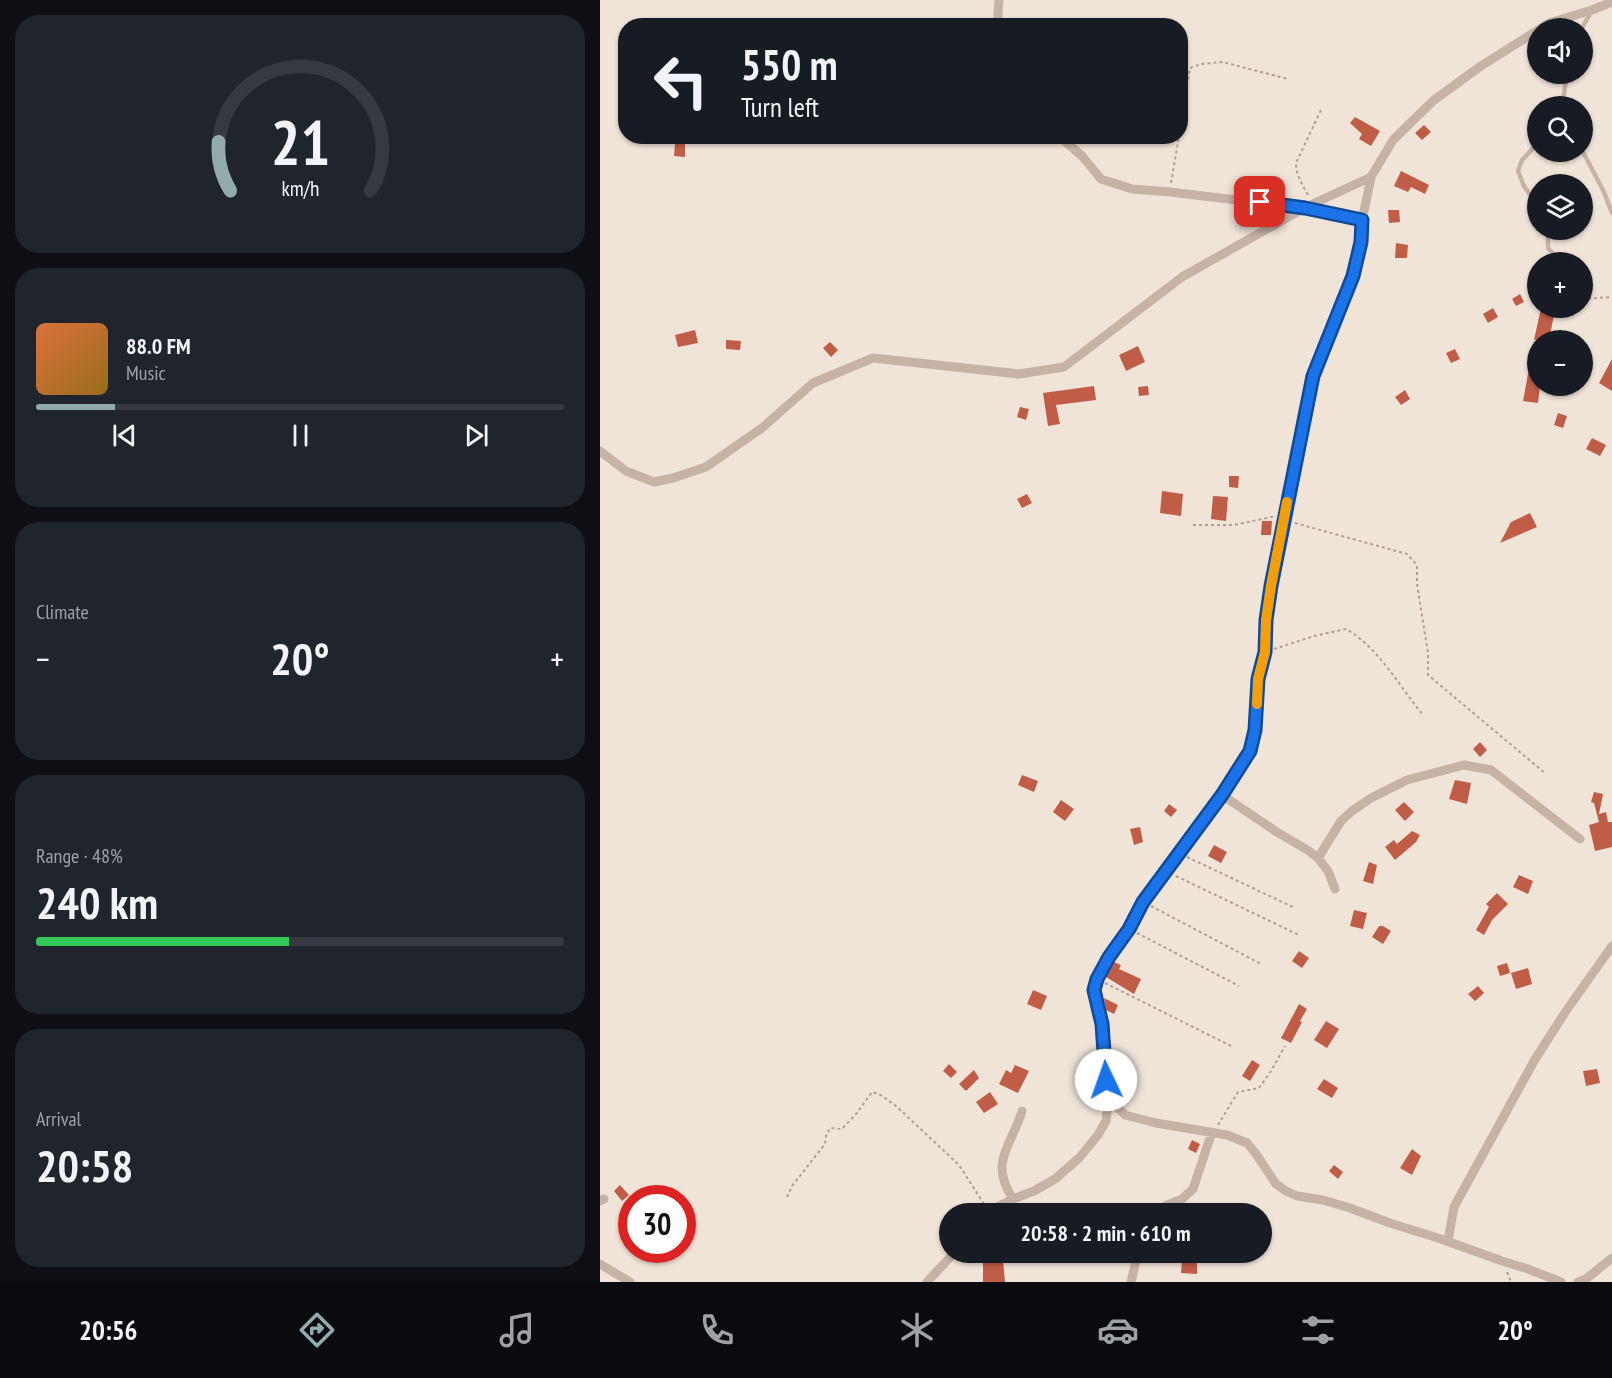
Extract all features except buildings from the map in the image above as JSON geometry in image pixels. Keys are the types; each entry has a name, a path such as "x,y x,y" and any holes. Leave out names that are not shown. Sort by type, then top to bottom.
{"street":[{"path":"998,18 999,0"},
{"path":"1566,18 1612,2"},
{"path":"1005,1203 1055,1179 1079,1158 1098,1136 1106,1120 1108,1102 1102,1024 1094,990 1097,979 1129,929 1143,902 1222,795 1250,751 1255,730 1258,679 1265,652 1266,620 1271,586 1313,376 1353,276 1371,177 1393,140 1434,100 1527,37"},
{"path":"1068,144 1082,156 1101,179 1132,189 1309,206 1362,220"},
{"path":"600,451 626,471 654,482 706,467 762,428 813,383 873,358 1019,374 1064,367 1182,277 1309,206 1371,177"},
{"path":"1318,858 1341,821 1362,804 1407,780 1464,765 1491,770 1580,840"},
{"path":"1222,795 1318,858 1328,871 1335,889"},
{"path":"1448,1241 1454,1207 1534,1061 1612,946"},
{"path":"1108,1102 1114,1104 1125,1115 1156,1123 1227,1135 1247,1143 1276,1184 1296,1196 1323,1200 1350,1208 1561,1282"},
{"path":"1013,1199 1005,1188 1002,1159 1018,1126 1022,1111"},
{"path":"1172,1203 1182,1199 1193,1189 1212,1132"},
{"path":"1578,1282 1586,1279 1612,1258"},
{"path":"600,1263 630,1282"},
{"path":"927,1282 945,1263"},
{"path":"1131,1282 1135,1263"}],"lane":[{"path":"1588,18 1592,10"},
{"path":"1527,155 1522,160 1518,171 1527,190"},
{"path":"1589,162 1612,213"}],"path":[{"path":"1188,80 1190,68 1223,62 1288,79"},
{"path":"1309,206 1298,178 1296,163 1321,110"},
{"path":"1170,192 1178,144"},
{"path":"1593,298 1612,297"},
{"path":"1193,525 1234,525 1284,517 1407,554 1417,565 1417,584 1428,653 1428,675 1546,774"},
{"path":"1265,652 1314,636 1346,629 1357,636 1382,662 1423,715"},
{"path":"1179,854 1295,908"},
{"path":"1165,871 1299,935"},
{"path":"1143,902 1261,964"},
{"path":"1129,929 1239,986"},
{"path":"1097,979 1231,1046"},
{"path":"1212,1132 1238,1092 1259,1088 1285,1046"},
{"path":"787,1197 792,1186 825,1144 830,1128 842,1129 872,1092 896,1106 959,1165 982,1203"}],"slow traffic":[{"path":"1257,704 1258,679 1265,652 1266,620 1271,586 1287,502"}],"route":[{"path":"1106,1080 1102,1024 1094,990 1097,979 1129,929 1143,902 1236,776 1250,751 1255,730 1258,679 1265,652 1266,620 1271,586 1313,376 1353,276 1361,242 1362,220 1305,208 1260,202"}]}
